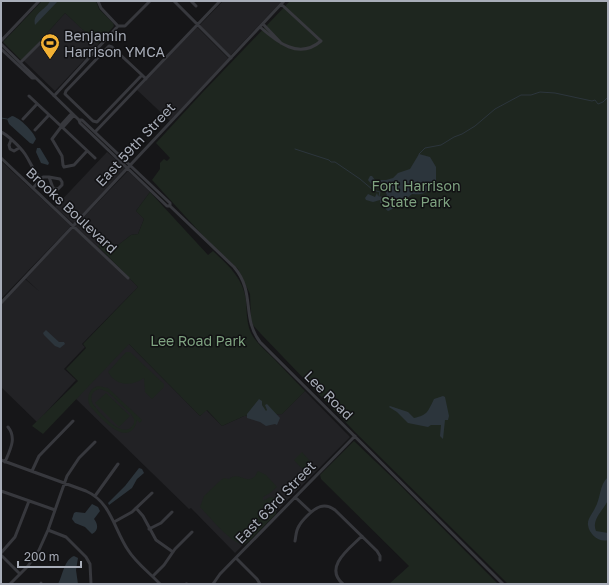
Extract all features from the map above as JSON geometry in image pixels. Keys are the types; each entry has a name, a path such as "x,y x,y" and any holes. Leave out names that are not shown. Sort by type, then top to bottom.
{"street":[{"path":"1,42 39,1"},
{"path":"98,1 101,8 118,26 125,26 150,1"},
{"path":"174,1 231,58"},
{"path":"191,1 196,6"},
{"path":"95,132 220,1"},
{"name":"East 59th Street","path":"1,302 284,1"},
{"path":"262,25 281,43 290,47 302,49 311,47 321,41 282,4"},
{"path":"54,96 118,26"},
{"name":"Lee Road","path":"1,42 35,76 35,78 72,112 80,123 170,203 170,206 232,266 239,274 248,294 251,324 254,333 260,342 503,584"},
{"path":"21,62 41,42"},
{"path":"142,75 97,122 93,121 74,104 66,96 65,92 110,46 142,75 146,79"},
{"name":"Lee Road","path":"1,48 32,78 35,78"},
{"path":"29,96 95,158"},
{"path":"23,119 37,104"},
{"path":"74,104 72,112 52,138 62,156 64,167 74,165 87,151"},
{"path":"79,120 85,114"},
{"path":"35,130 49,115"},
{"name":"Lee Road","path":"79,120 82,120 95,132 129,167"},
{"path":"1,132 26,156 33,171 41,179"},
{"path":"11,140 9,145 10,149 14,151 19,148"},
{"name":"Brooks Boulevard","path":"1,158 128,278"},
{"path":"32,188 44,176 60,179 62,185 56,189 53,188 49,177"},
{"path":"32,471 39,456 73,421"},
{"path":"5,462 13,440 8,427"},
{"name":"East 63rd Street","path":"213,584 236,558 355,436"},
{"path":"10,584 36,555 48,530 69,472 95,442"},
{"path":"1,460 86,490 95,496 105,506 130,552 160,584"},
{"path":"95,496 118,464"},
{"path":"1,496 2,491 55,510"},
{"path":"114,522 128,515 152,493"},
{"path":"295,497 311,512"},
{"path":"20,574 1,554 15,537 29,501"},
{"path":"295,541 298,526 311,512 320,506 331,507 379,554 380,560"},
{"path":"136,508 143,516 149,529 158,542 173,552"},
{"path":"149,529 161,523 172,512"},
{"path":"48,530 66,537 86,557 90,564 91,584"},
{"path":"153,576 192,532"},
{"path":"343,584 337,577 336,568 340,559 362,536"},
{"path":"236,558 260,584"}],"shaded area":[{"path":"50,1 58,1 35,25 37,15"},
{"path":"223,1 282,1 230,56 199,26"},
{"path":"65,13 99,44 55,91 23,60"},
{"path":"197,27 229,59 170,121 137,90"},
{"path":"12,116 26,125 35,136 36,139 33,144 9,124 7,119"},
{"path":"37,148 40,148 49,163 48,165 41,163 36,152"},
{"path":"107,152 126,168 74,224 55,207"},
{"path":"419,154 430,157 436,167 436,182 424,193 412,194 400,204 388,211 380,203 380,200 373,202 366,200 365,198 368,194 375,197 377,193 378,196 383,197 387,195 385,191 372,185 368,180 370,176 372,176 375,180 386,180 393,178 398,173 410,169"},
{"path":"1,161 71,226 1,299"},
{"path":"128,171 150,192 136,211 144,219 138,234 131,235 117,246 98,246 138,287 82,344 85,347 64,369 76,380 37,422 1,387 1,303 25,279 40,292 25,278"},
{"path":"46,330 59,342 64,342 65,344 60,348 55,346 44,335 43,333"},
{"path":"126,341 200,416 206,410 222,426 244,416 282,414 305,391 350,437 235,553 191,508 189,509 73,396"},
{"path":"443,396 445,397 449,416 448,420 445,420 443,439 440,436 441,425 431,425 428,427 408,423 397,412 389,407 390,406 408,412 414,418 419,417 425,414 434,399"},
{"path":"259,399 262,401 262,405 266,411 265,405 267,404 280,418 277,425 266,426 260,422 247,418 247,414"},
{"path":"139,468 142,469 144,473 137,479 132,488 109,505 108,503 125,486"},
{"path":"608,477 608,500 595,522 596,531 608,533 608,540 605,541 598,539 590,532 588,523 589,518 597,504 603,484"},
{"path":"92,504 98,507 100,511 94,519 97,527 96,531 92,534 85,527 75,523 72,519 74,513 85,513"},
{"path":"74,556 78,558 76,570 78,584 58,584 66,564"}],"green space":[{"path":"42,1 96,1 99,9 113,23 114,26 98,44 65,13 22,61 3,42"},
{"name":"Fort Harrison State Park","path":"290,1 608,1 608,584 508,584 355,432 253,325 251,319 250,294 238,269 205,238 152,180 160,169 160,163 164,159 167,161 170,158 156,143"},
{"name":"Lee Road Park","path":"150,192 208,255 213,251 234,272 242,285 246,300 248,325 253,337 305,391 282,414 244,416 222,426 207,410 200,416 129,344 43,434 32,426 78,381 66,369 86,348 83,344 138,287 98,246 102,242 109,241 117,246 131,235 138,234 144,219 136,211"},
{"path":"126,352 130,352 164,384 164,387 152,399 145,392 144,378 134,383 124,384 111,377 108,372"},
{"path":"98,386 108,388 142,420 140,423 137,420 133,429 126,433 121,432 109,425 90,406 88,397 90,391","holes":["100,389 108,392 131,414 134,419 134,423 130,428 125,430 119,428 101,414 93,404 91,398 95,391"]},
{"path":"106,393 130,416 119,427 95,403"},
{"path":"354,441 398,483 498,584 389,584 409,566 321,479 320,475"},
{"path":"302,452 310,461 310,465 304,471 294,460"},
{"path":"258,471 266,475 277,487 263,497 263,501 270,497 274,498 276,514 244,545 238,543 226,534 200,507 204,496 224,478 229,479 236,476 251,479 255,477"}],"waterway":[{"path":"419,154 425,148 441,145 462,134 475,126 495,109 521,95 531,95 540,92 555,93 592,101 595,100 598,104 603,102 608,97"},
{"path":"1,118 7,119"},
{"path":"295,149 329,160 331,162 335,162 373,190 380,192 379,196"}],"place":[{"name":"Benjamin Harrison YMCA","path":"50,60"}]}
